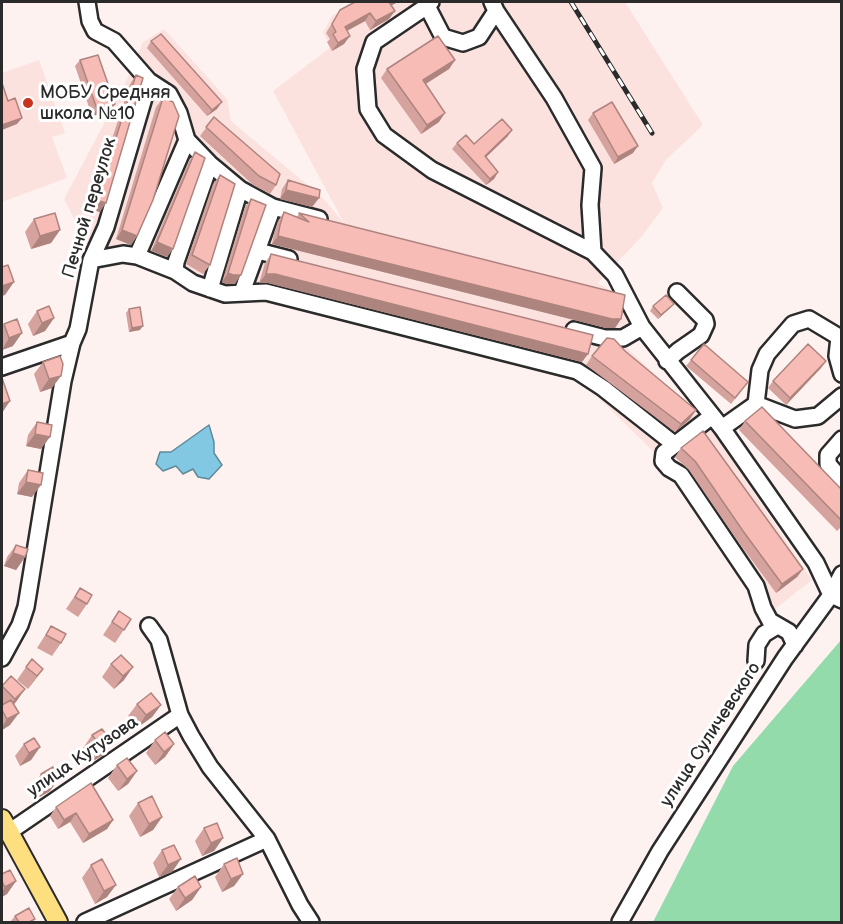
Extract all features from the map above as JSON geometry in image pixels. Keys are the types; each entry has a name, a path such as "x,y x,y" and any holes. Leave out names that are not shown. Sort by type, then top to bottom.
{"main road":[{"path":"5,826 58,922"}],"street":[{"path":"87,2 90,21 95,31 114,40 149,81 169,94 179,113 188,140 210,165 240,189 273,207 331,222"},
{"path":"494,7 479,37 463,43 443,37 429,4 374,42 365,69 368,109 384,135 432,170 593,252 615,275 642,327 717,422 816,563 836,597"},
{"path":"494,7 554,98 593,168 590,206 593,252"},
{"name":"Печной переулок","path":"2,658 20,625 26,607 63,381 72,343 78,329 91,260 106,227 149,81"},
{"path":"137,255 188,140"},
{"path":"175,271 176,262 210,165"},
{"path":"210,289 240,189"},
{"path":"242,292 273,207"},
{"path":"258,252 304,263"},
{"path":"91,260 123,254 137,255 175,271 193,283 225,294 267,292 577,371 603,388 674,444"},
{"path":"607,291 625,295"},
{"path":"667,361 701,335 706,324 705,320 677,292"},
{"path":"756,404 763,362 767,354 793,324 809,319 841,337 837,356 842,374"},
{"path":"559,326 624,345 642,327"},
{"path":"2,367 72,343"},
{"path":"795,645 789,632 770,621 756,586 681,474 669,468 663,461 664,453 674,444 756,404 795,419 818,416 842,396"},
{"path":"683,402 717,422"},
{"path":"842,439 828,455 828,464 842,480"},
{"name":"улица Суличевского","path":"620,922 660,850 795,645 836,597 842,574"},
{"path":"149,626 159,640 180,715 210,767 267,839 311,922"},
{"path":"756,661 757,645 764,634 777,626"},
{"name":"улица Кутузова","path":"5,826 180,715"},
{"path":"85,922 267,839"}],"shaded area":[{"path":"354,2 625,2 703,125 666,160 652,183 663,208 642,236 598,283 628,301 626,347 709,425 812,580 771,612 658,456 573,373 92,255 64,199 124,86 143,42 164,29 227,99 231,121 323,198 344,223 273,91 331,47 323,33 332,16"},
{"name":"МОБУ Средняя школа №10","path":"39,60 65,133 52,137 67,178 2,202 2,73"}],"green space":[{"path":"841,640 841,922 653,922 733,766"}],"water":[{"path":"209,425 214,442 214,453 222,465 209,479 198,477 193,469 183,474 176,466 163,471 156,464 160,452 171,452"}],"building":[{"path":"355,2 389,2 395,11 376,21 370,13 345,27 350,36 338,43 333,34 336,32 332,24 340,10"},
{"path":"161,34 222,102 212,110 151,41"},
{"path":"438,36 455,60 423,80 445,113 427,125 387,69"},
{"path":"98,55 115,104 97,109 80,60"},
{"path":"136,75 143,78 106,203 96,200"},
{"path":"2,83 8,101 15,98 22,118 2,125"},
{"path":"163,98 173,102 179,116 153,200 137,236 122,230"},
{"path":"612,102 638,146 618,157 593,113"},
{"path":"214,117 280,174 276,185 259,176 206,127"},
{"path":"502,119 512,130 485,156 498,172 490,179 457,143 466,135 474,144"},
{"path":"195,152 205,158 173,249 157,242"},
{"path":"220,175 235,184 210,265 192,255"},
{"path":"288,180 320,190 319,198 286,190"},
{"path":"251,199 266,205 241,275 233,275 228,273"},
{"path":"284,212 309,222 299,213 625,295 621,319 612,319 278,236"},
{"path":"55,213 60,230 40,236 34,219"},
{"path":"271,254 593,335 588,354 275,274 266,274"},
{"path":"8,265 14,282 2,286 2,267"},
{"path":"666,295 674,304 661,315 653,306"},
{"path":"49,306 54,318 42,323 37,311"},
{"path":"140,307 143,326 132,328 129,309"},
{"path":"17,319 22,333 9,338 4,324"},
{"path":"607,338 614,339 625,351 696,410 681,424 592,356"},
{"path":"704,344 748,382 735,398 691,360"},
{"path":"808,344 826,361 790,398 773,381"},
{"path":"60,356 63,364 61,376 49,379 43,362"},
{"path":"2,378 10,401 2,404"},
{"path":"762,407 842,490 842,521 745,421"},
{"path":"37,422 52,425 50,437 35,434"},
{"path":"703,431 803,569 782,584 695,461 681,448"},
{"path":"28,470 43,473 41,485 26,482"},
{"path":"16,545 28,549 25,557 13,553"},
{"path":"80,588 92,595 87,604 75,597"},
{"path":"119,611 131,619 124,630 112,622"},
{"path":"51,626 66,634 61,643 46,635"},
{"path":"121,655 133,667 123,676 111,664"},
{"path":"32,659 43,669 37,676 26,667"},
{"path":"11,676 25,689 15,699 2,686"},
{"path":"151,693 161,705 146,715 137,704"},
{"path":"11,700 19,713 7,719 2,705"},
{"path":"102,729 112,742 102,748 92,735"},
{"path":"165,732 174,744 164,752 155,740"},
{"path":"34,738 40,747 29,753 24,744"},
{"path":"127,758 137,771 127,779 117,765"},
{"path":"53,767 59,778 47,785 41,774"},
{"path":"91,783 113,820 89,834 76,813 64,820 56,807"},
{"path":"152,796 162,817 149,824 138,803"},
{"path":"217,823 223,838 211,843 204,828"},
{"path":"174,845 181,859 168,865 162,850"},
{"path":"237,858 243,874 231,879 224,864"},
{"path":"102,859 116,885 104,891 91,865"},
{"path":"10,870 16,881 5,887 2,874"},
{"path":"195,876 201,887 185,898 178,887"},
{"path":"29,908 35,919 29,922 19,922 15,916"}],"railway":[{"path":"571,2 652,133"}],"place":[{"name":"МОБУ Средняя школа №10","path":"28,103"}]}
